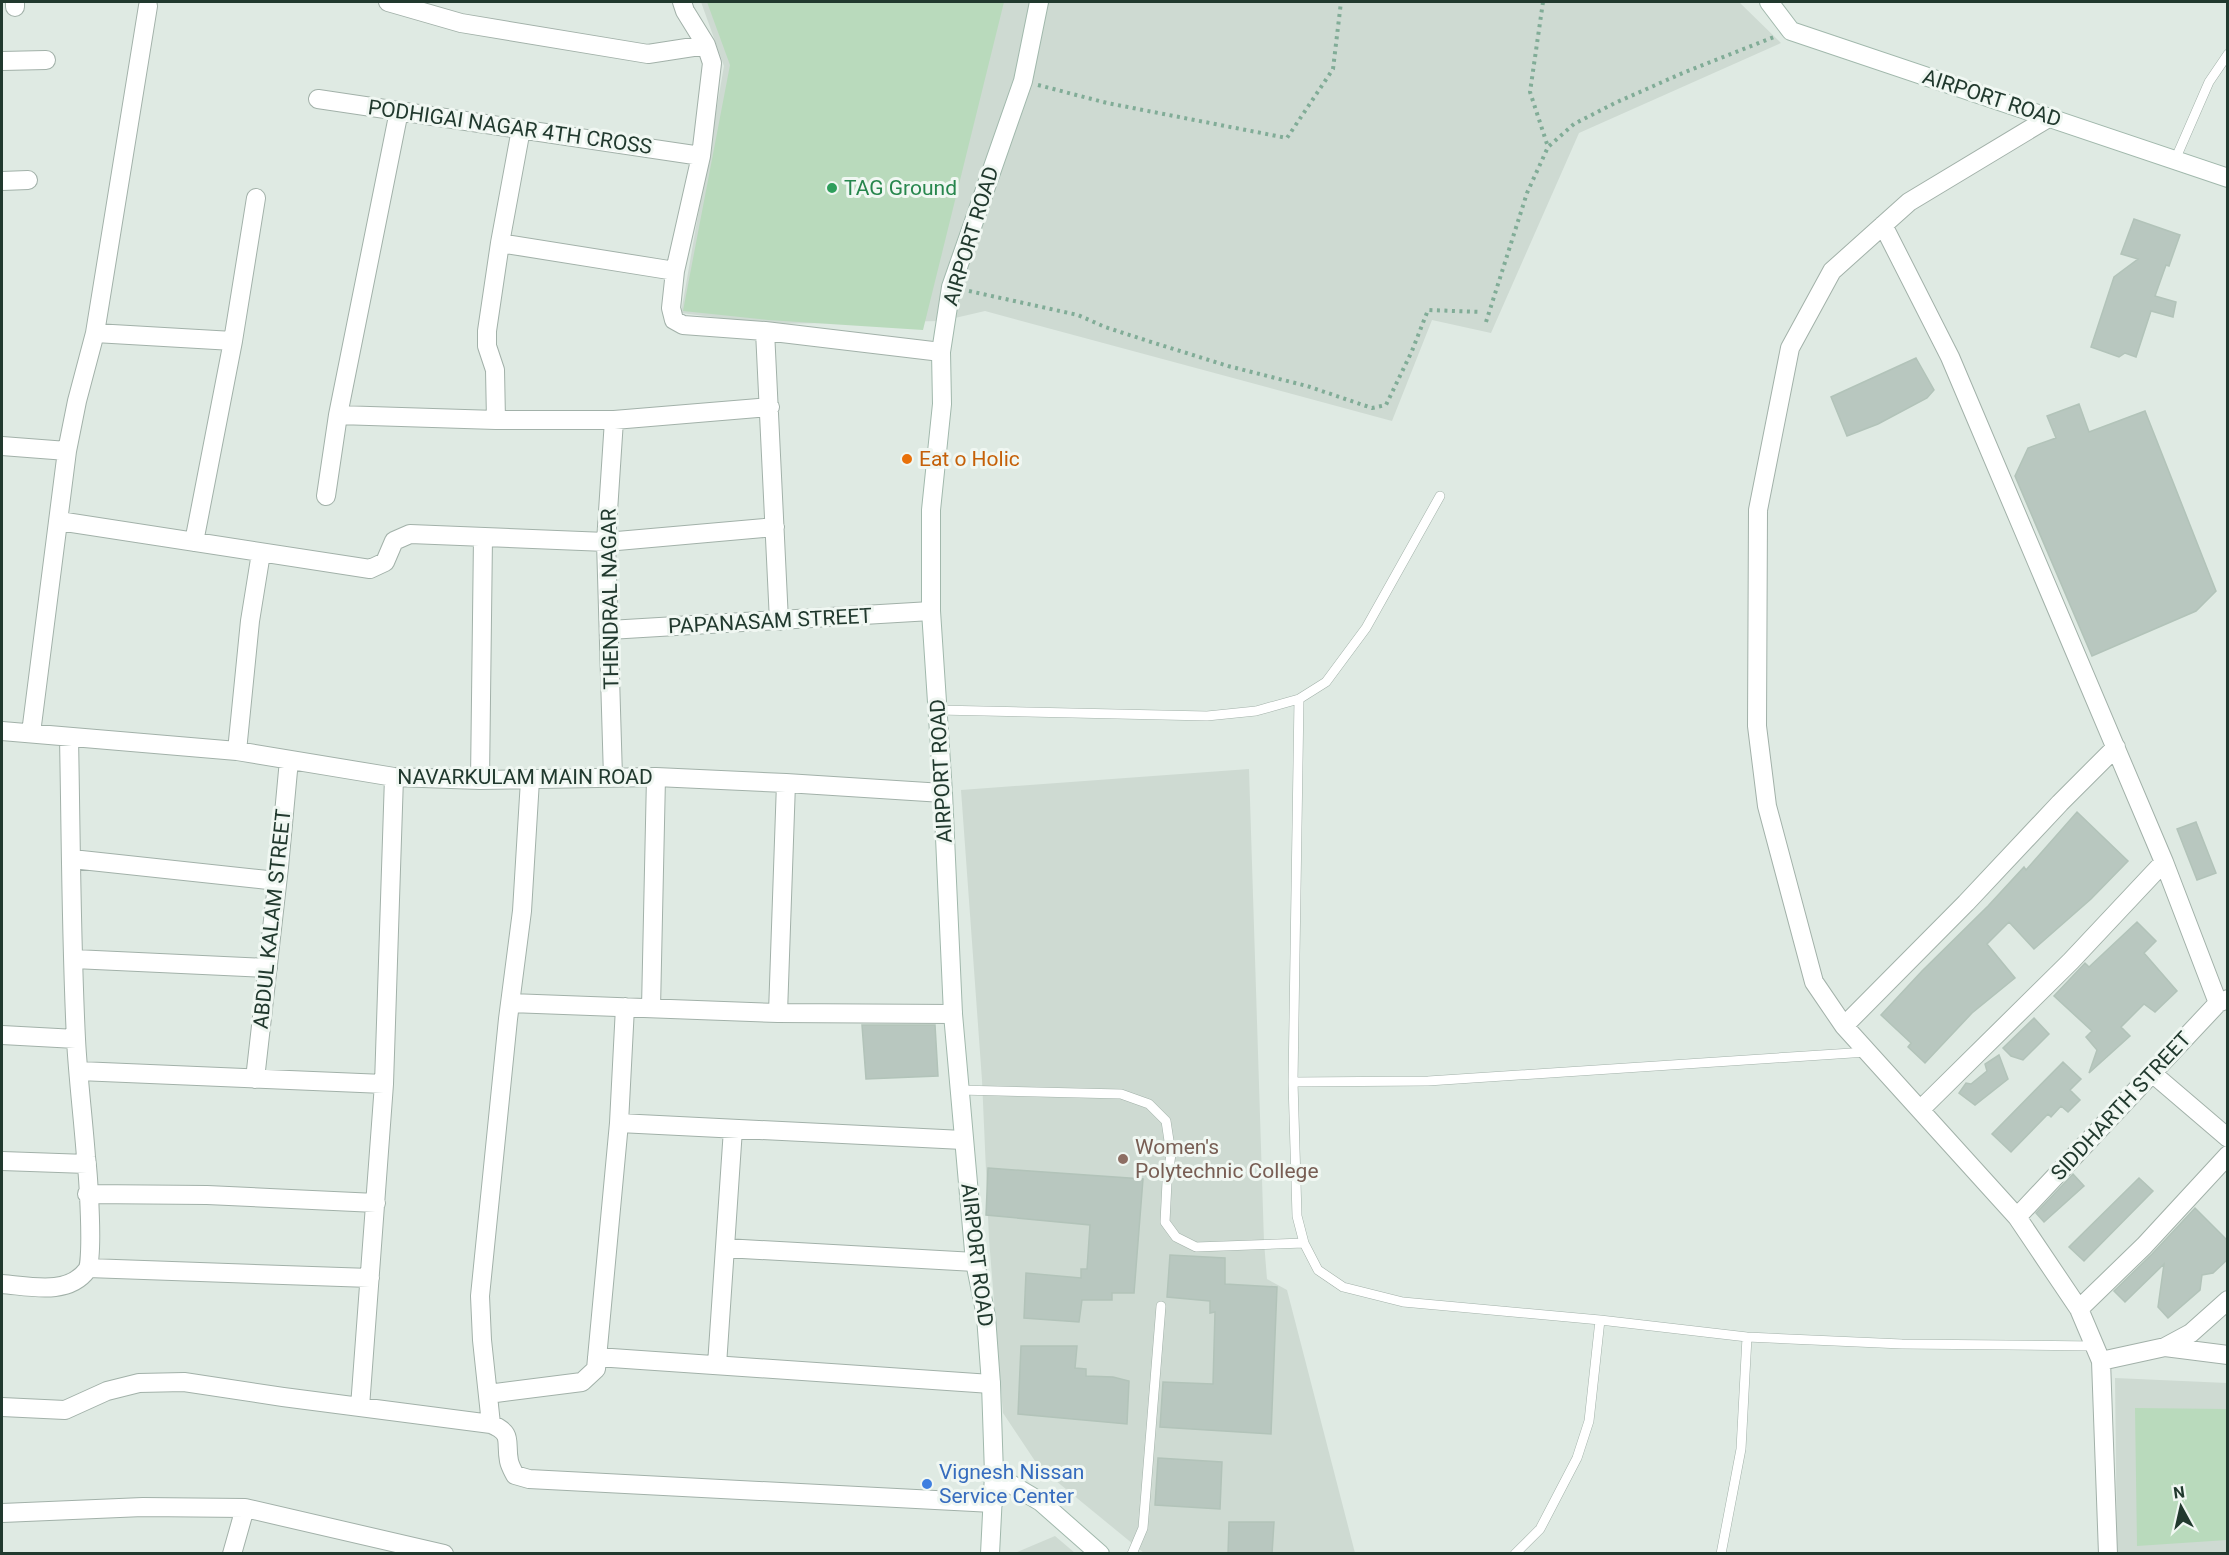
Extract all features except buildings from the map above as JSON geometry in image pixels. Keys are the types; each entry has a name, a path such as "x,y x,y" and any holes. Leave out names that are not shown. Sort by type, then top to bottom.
{"street":[{"path":"388,2 461,23 648,54 706,45"},
{"name":"AIRPORT ROAD","path":"990,1554 994,1474 991,1384 986,1316 975,1262 952,1014 943,793 932,611 931,510 942,404 941,352 951,287 1023,81 1039,2"},
{"path":"1769,2 1791,30"},
{"path":"32,733 67,451 77,401 95,333 148,6"},
{"path":"684,6 706,45 712,63 701,156 675,271 671,308 674,320 683,325 765,331 941,352"},
{"name":"AIRPORT ROAD","path":"1791,30 2228,178"},
{"path":"2,61 46,60"},
{"name":"PODHIGAI NAGAR 4TH CROSS","path":"318,99 701,156"},
{"path":"326,496 338,415 399,111"},
{"path":"2050,117 1909,202 1883,225 1832,271 1790,348 1758,510 1757,726 1767,806 1814,982 1844,1026 2017,1217 2079,1309 2098,1353 2108,1554"},
{"path":"496,420 495,370 487,346 487,332 500,243 521,129"},
{"path":"2,181 28,180"},
{"path":"194,542 233,341 256,198"},
{"path":"1883,225 1950,357 2223,1001"},
{"path":"500,243 675,271"},
{"path":"765,331 779,621"},
{"path":"95,333 233,341"},
{"path":"338,415 496,420 614,420 770,407"},
{"name":"THENDRAL NAGAR","path":"613,777 606,542 614,420"},
{"path":"2,446 67,451"},
{"path":"59,521 370,569 386,562 394,541 410,534 606,542 775,527"},
{"path":"480,780 483,537"},
{"path":"237,751 250,621 261,553"},
{"name":"PAPANASAM STREET","path":"609,630 932,611"},
{"name":"NAVARKULAM MAIN ROAD","path":"2,731 237,751 394,777 480,780 656,777 943,793"},
{"path":"2,1284 64,1286 76,1280 88,1269 91,1253 87,1164 76,1039 69,738"},
{"path":"1844,1026 2116,747"},
{"name":"ABDUL KALAM STREET","path":"255,1079 278,881 289,760"},
{"path":"360,1407 384,1084 394,777"},
{"path":"651,1008 656,777"},
{"path":"491,1424 480,1296 510,1003 522,911 530,780"},
{"path":"778,1013 786,783"},
{"path":"72,858 278,881"},
{"path":"1920,1110 2071,960 2164,862"},
{"path":"74,959 268,968"},
{"name":"SIDDHARTH STREET","path":"2017,1217 2223,1001"},
{"path":"510,1003 778,1013 952,1014"},
{"path":"488,1394 582,1382 596,1369 619,1123 625,1007"},
{"path":"2,1035 76,1039"},
{"path":"79,1071 384,1084"},
{"path":"2152,1073 2228,1138"},
{"path":"619,1123 963,1140"},
{"path":"717,1365 733,1129"},
{"path":"2079,1309 2144,1246 2228,1155"},
{"path":"2,1161 87,1164"},
{"path":"87,1194 207,1195 376,1203"},
{"path":"725,1248 975,1262"},
{"path":"88,1269 370,1278"},
{"path":"2164,1347 2192,1333 2228,1300"},
{"path":"2098,1353 2164,1347 2228,1355"},
{"path":"597,1357 991,1384"},
{"path":"2,1407 65,1410 108,1391 139,1383 184,1382 491,1424 503,1429 509,1440 509,1462 515,1475 529,1479 993,1503"},
{"path":"994,1474 1041,1502 1100,1554"},
{"path":"2,1513 143,1507 245,1508 444,1554"},
{"path":"232,1554 245,1508"}],"lane":[{"path":"2175,160 2209,82 2228,54"},
{"path":"938,710 1208,716 1256,711 1299,699 1326,682 1366,628 1440,496"},
{"path":"1299,699 1293,1082 1297,1216 1304,1244 1318,1270 1343,1287 1403,1302 1600,1320 1747,1337 2098,1353"},
{"path":"1293,1082 1428,1081 1867,1052"},
{"path":"959,1089 1121,1094 1149,1104 1166,1121 1171,1154 1165,1222 1176,1237 1196,1247 1304,1244"},
{"path":"1132,1554 1143,1528 1161,1306"},
{"path":"1515,1554 1540,1529 1577,1458 1589,1421 1600,1320"},
{"path":"1721,1554 1741,1449 1747,1337"}],"path":[{"path":"1023,81 1107,102 1287,138 1333,69 1341,2"},
{"path":"1543,2 1530,92 1548,147"},
{"path":"1486,322 1527,193 1548,147 1574,124 1616,103 1685,72 1791,30"},
{"path":"951,287 1078,315 1105,327 1148,341 1228,366 1307,386 1372,408 1386,405 1412,351 1428,310 1481,312"}],"shaded area":[{"path":"701,2 1739,2 1781,43 1579,133 1491,333 1432,320 1392,421 985,311 942,321 769,324 681,313 724,66"},
{"name":"Women's Polytechnic College","path":"1249,769 1267,1279 1287,1290 1355,1553 1144,1553 1039,1467 1003,1413 989,1239 982,1080 961,790"},
{"path":"2115,1378 2227,1383 2227,1553 2117,1553"},
{"path":"1055,1536 1075,1553 1015,1553"}],"green space":[{"name":"TAG Ground","path":"707,2 1004,2 923,330 768,320 683,311 730,65"},
{"path":"2135,1408 2227,1409 2227,1540 2137,1546"}],"place":[{"name":"TAG Ground","path":"832,188"},
{"name":"Eat o Holic","path":"907,459"},
{"name":"Women's Polytechnic College","path":"1123,1159"},
{"name":"Vignesh Nissan Service Center","path":"927,1484"}]}
